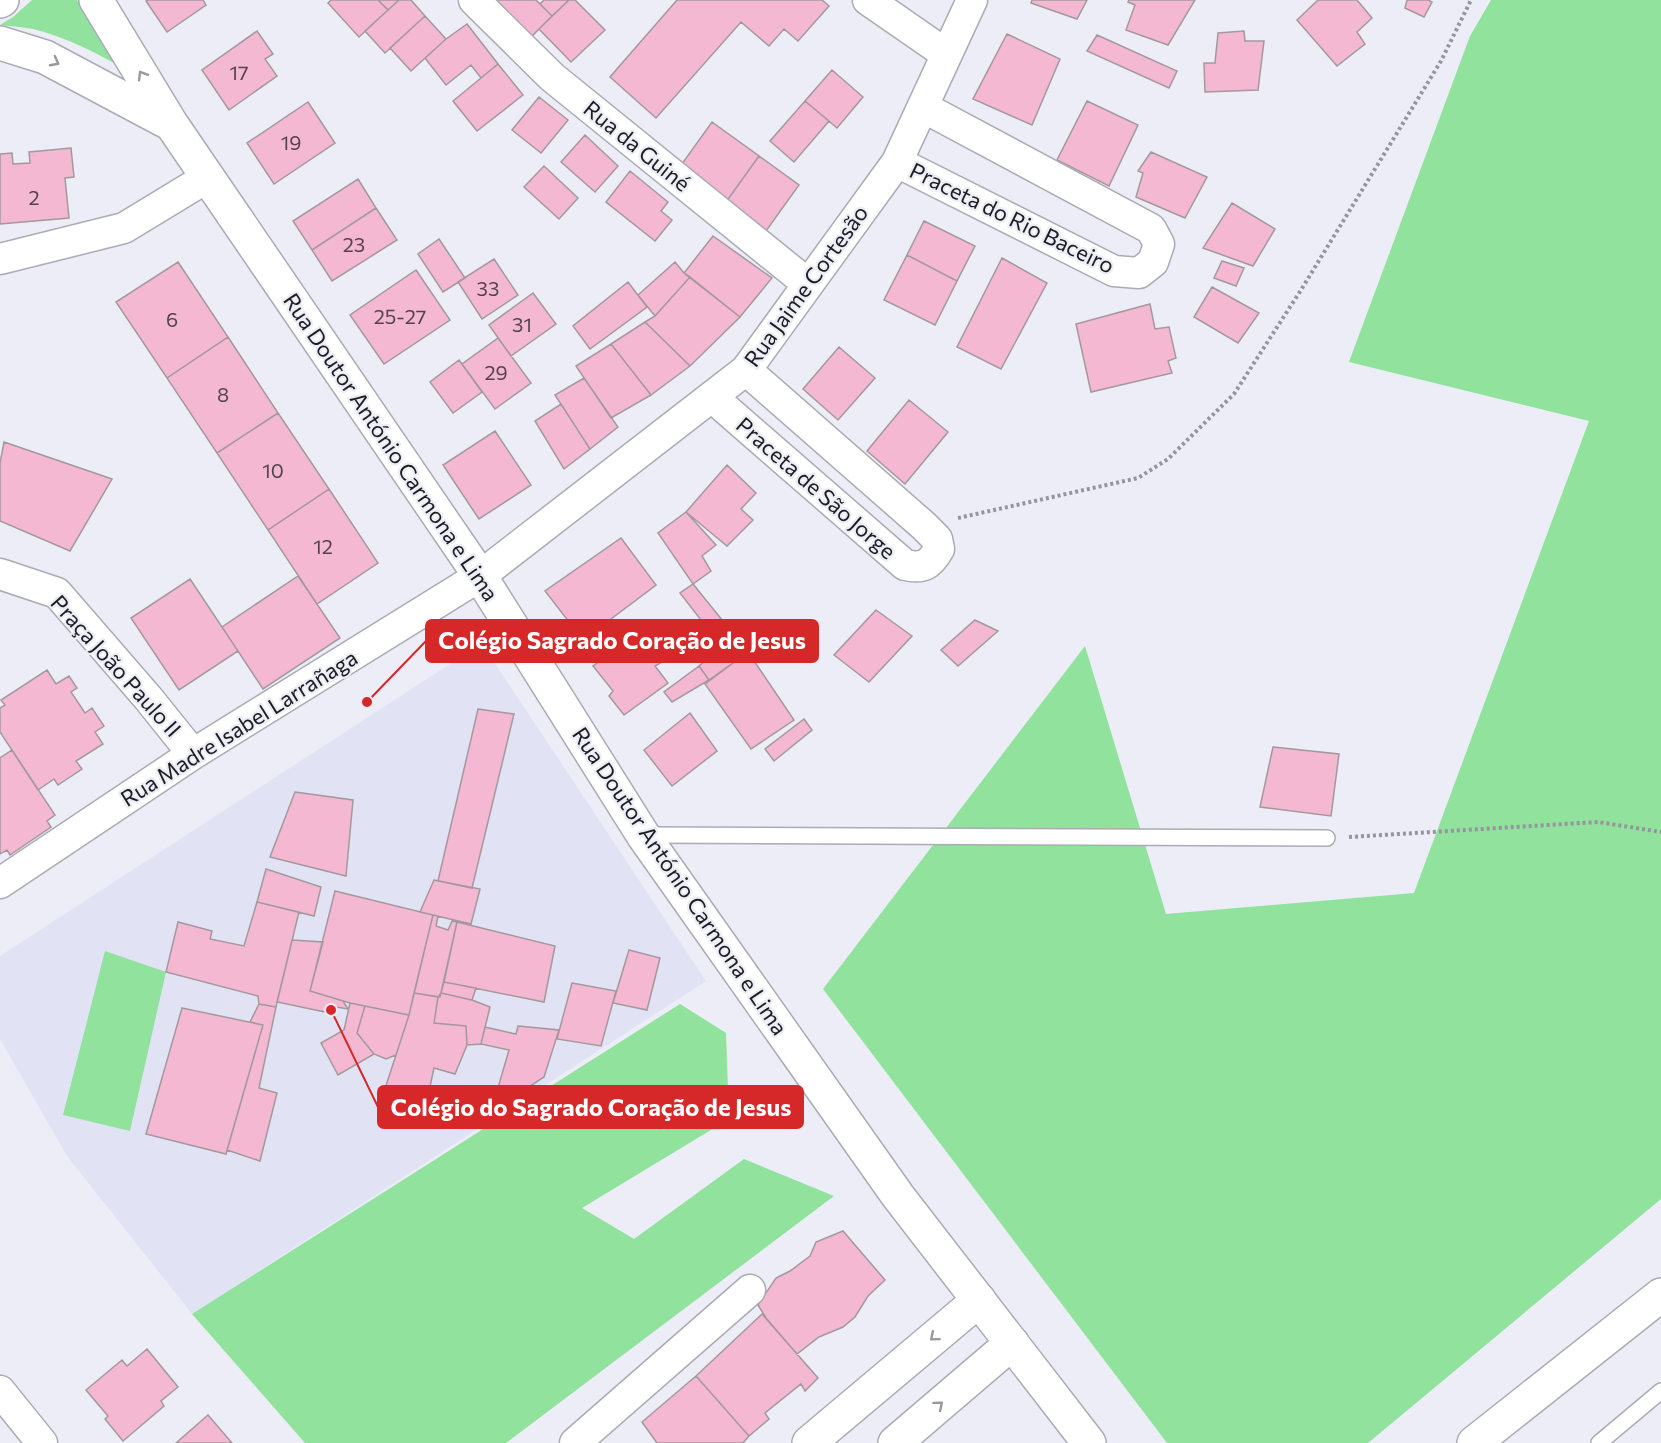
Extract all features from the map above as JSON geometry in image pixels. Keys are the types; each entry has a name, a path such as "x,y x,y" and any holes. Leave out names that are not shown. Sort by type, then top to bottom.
{"main road":[{"name":"Rua Doutor António Carmona e Lima","path":"96,0 172,124 480,576 643,835 898,1196 1089,1443"},
{"name":"Rua Doutor António Carmona e Lima","path":"0,43 45,57 172,124"},
{"path":"1474,1443 1661,1295"},
{"path":"809,1443 979,1300"},
{"path":"895,1443 1012,1343"}],"street":[{"name":"Rua da Guiné","path":"474,0 552,77 808,284"},
{"path":"868,0 946,54"},
{"name":"Rua Jaime Cortesão","path":"480,576 746,370 897,162 972,0"},
{"name":"Praceta do Rio Baceiro","path":"897,162 1114,271 1139,273 1153,262 1159,244 1151,229 922,107"},
{"path":"0,259 124,228 208,177"},
{"name":"Praceta de São Jorge","path":"712,397 905,566 917,568 927,564 935,557 939,549 937,539 924,526 746,370"},
{"name":"Praça João Paulo II","path":"0,574 57,593 193,754"},
{"name":"Rua Madre Isabel Larrañaga","path":"0,883 193,754 480,576"},
{"path":"575,1443 750,1290"},
{"path":"0,1391 42,1443"}],"lane":[{"path":"643,835 1327,838"},
{"path":"1599,1443 1661,1391"}],"path":[{"path":"924,526 1138,478 1168,459 1234,394 1301,291 1441,61 1471,0"},
{"path":"1327,838 1598,822 1661,832"}],"shaded area":[{"path":"467,651 490,656 706,981 192,1314 67,1156 0,1039 0,956"}],"green space":[{"path":"32,0 77,0 124,69 57,36 33,29 0,25"},
{"path":"1491,0 1661,0 1661,1199 1368,1443 1167,1443 823,989 1085,646 1166,914 1414,893 1589,421 1349,362 1470,36"},
{"path":"105,951 166,972 130,1131 63,1115"},
{"path":"680,1004 726,1033 729,1119 582,1208 634,1239 744,1159 834,1196 506,1443 305,1443 192,1314"}],"building":[{"path":"203,0 206,5 167,32 146,1"},
{"path":"331,0 378,0 388,10 359,37 328,3"},
{"path":"378,0 399,0 388,10"},
{"path":"399,0 411,0 425,16 385,53 365,31"},
{"path":"495,0 536,0 552,16 526,42"},
{"path":"544,0 569,0 552,16 540,4"},
{"path":"569,0 575,0 605,30 571,62 539,29"},
{"path":"677,0 822,0 829,6 798,41 784,29 769,46 741,22 656,118 610,77"},
{"path":"1032,0 1087,0 1077,19 1031,3"},
{"path":"1129,0 1195,0 1168,45 1126,30 1135,5 1128,2"},
{"path":"1318,0 1357,0 1372,18 1357,32 1365,44 1337,66 1297,20"},
{"path":"1407,0 1432,2 1424,17 1405,8"},
{"path":"425,16 446,39 411,71 390,48"},
{"path":"467,24 498,64 481,78 471,65 446,85 425,58"},
{"path":"257,31 273,54 265,59 277,76 229,110 202,70"},
{"path":"1244,31 1245,41 1264,41 1258,90 1205,92 1204,63 1215,63 1218,33"},
{"path":"1007,34 1060,59 1032,125 973,99"},
{"path":"1097,35 1177,71 1169,88 1087,51"},
{"path":"498,64 523,95 477,131 453,101"},
{"path":"832,70 863,97 837,128 805,101"},
{"path":"539,97 568,120 541,153 512,130"},
{"path":"805,101 829,121 794,162 770,141"},
{"path":"1087,101 1138,125 1109,186 1057,160"},
{"path":"308,102 335,143 274,184 247,143"},
{"path":"712,122 759,156 726,202 679,168"},
{"path":"585,135 618,166 595,192 561,162"},
{"path":"71,148 74,177 65,178 69,218 0,224 0,154 12,153 13,164 30,163 29,152"},
{"path":"1151,152 1207,177 1185,218 1136,197 1143,173 1138,171"},
{"path":"759,156 799,185 766,231 726,202"},
{"path":"544,166 578,198 559,219 524,187"},
{"path":"630,171 668,202 661,211 672,220 655,241 606,202"},
{"path":"358,179 376,208 312,250 293,221"},
{"path":"1232,203 1275,229 1253,266 1203,248"},
{"path":"376,208 397,240 332,281 312,250"},
{"path":"924,221 975,246 957,281 907,255"},
{"path":"713,236 772,278 740,317 684,273"},
{"path":"439,239 465,278 443,292 418,254"},
{"path":"907,255 957,281 935,325 884,300"},
{"path":"1002,258 1047,283 1001,369 957,347"},
{"path":"494,259 518,295 482,319 458,282"},
{"path":"1222,261 1244,268 1236,286 1214,278"},
{"path":"178,262 228,337 167,378 116,302"},
{"path":"675,262 690,277 655,316 638,295"},
{"path":"416,270 450,320 384,364 350,315"},
{"path":"690,277 740,317 690,366 645,322 655,316"},
{"path":"628,282 647,307 590,349 573,326"},
{"path":"1212,287 1259,313 1238,343 1194,317"},
{"path":"533,293 556,324 511,356 489,325"},
{"path":"1150,304 1155,329 1169,327 1176,358 1168,361 1172,373 1091,392 1076,324"},
{"path":"645,322 690,366 651,395 611,344"},
{"path":"228,337 278,413 217,453 167,378"},
{"path":"498,338 531,383 495,409 462,364"},
{"path":"611,344 651,395 611,418 576,366"},
{"path":"839,347 875,378 838,420 803,389"},
{"path":"459,360 482,392 453,413 430,382"},
{"path":"584,378 618,427 590,449 555,395"},
{"path":"909,400 948,432 905,484 867,451"},
{"path":"561,404 590,449 564,469 535,421"},
{"path":"278,413 329,489 268,530 217,453"},
{"path":"495,431 531,485 479,519 443,465"},
{"path":"4,442 112,479 70,551 0,521 0,463"},
{"path":"727,465 756,493 741,509 753,520 727,546 686,512"},
{"path":"329,489 378,563 317,604 268,530"},
{"path":"686,512 716,545 702,556 711,571 693,584 658,533"},
{"path":"621,538 656,585 583,640 545,591"},
{"path":"298,576 340,638 263,689 222,627"},
{"path":"190,579 238,651 179,690 131,618"},
{"path":"693,584 748,652 709,680 699,666 722,647 680,593"},
{"path":"876,610 912,636 869,682 834,655"},
{"path":"975,620 998,631 958,666 941,650"},
{"path":"639,635 662,662 655,666 668,683 624,715 609,696 613,691 593,666"},
{"path":"748,652 794,720 751,749 705,684"},
{"path":"699,666 709,680 672,702 664,692"},
{"path":"47,670 56,684 69,676 77,688 71,692 85,713 92,708 104,726 95,732 103,744 76,761 82,769 58,785 54,779 38,790 0,732 0,708 5,705 1,700"},
{"path":"478,709 514,714 472,888 438,881"},
{"path":"690,713 717,751 672,786 644,750"},
{"path":"804,719 812,730 774,761 765,749"},
{"path":"1273,747 1339,754 1331,816 1260,807"},
{"path":"12,750 55,815 47,821 51,827 10,855 7,850 0,854 0,758"},
{"path":"295,792 353,800 346,876 270,857"},
{"path":"266,869 321,887 314,916 257,902"},
{"path":"434,880 480,889 471,924 420,912"},
{"path":"335,891 433,915 409,1015 350,1003 310,991"},
{"path":"257,902 299,912 276,1007 259,1004 258,996 166,972 178,922 212,931 210,939 244,946"},
{"path":"433,915 438,916 436,926 448,930 452,921 457,922 440,997 414,993"},
{"path":"457,922 555,946 544,1002 444,982"},
{"path":"292,940 323,942 310,991 343,1001 348,1009 331,1006 330,1013 277,1002"},
{"path":"629,950 660,958 647,1010 613,1003"},
{"path":"444,982 476,988 472,1000 441,993"},
{"path":"572,983 616,991 601,1046 557,1039"},
{"path":"414,993 438,997 434,1023 466,1026 467,1045 455,1074 434,1068 426,1105 382,1098"},
{"path":"441,993 490,1007 481,1044 467,1045 466,1026 434,1023 438,997"},
{"path":"350,1003 365,1006 357,1033 374,1054 338,1075 321,1043 344,1030"},
{"path":"259,1004 276,1007 259,1088 277,1093 260,1161 227,1150 263,1025 250,1022"},
{"path":"365,1006 409,1015 396,1055 386,1059 374,1054 357,1033"},
{"path":"182,1008 263,1025 226,1154 146,1134"},
{"path":"518,1026 559,1030 544,1077 491,1112 509,1050 481,1044 485,1027 516,1034"},
{"path":"843,1231 885,1280 868,1296 855,1317 843,1327 819,1337 797,1354 766,1318 758,1305 776,1278 810,1256 816,1242"},
{"path":"762,1314 818,1378 805,1391 801,1384 765,1413 769,1419 749,1436 696,1376"},
{"path":"147,1349 178,1387 161,1401 164,1406 123,1441 105,1419 108,1416 86,1390 122,1360 127,1366"},
{"path":"696,1376 749,1436 743,1443 657,1443 642,1422"},
{"path":"208,1415 232,1443 176,1443"}],"place":[{"name":"Colégio Sagrado Coração de Jesus","path":"367,702"},
{"name":"Colégio do Sagrado Coração de Jesus","path":"331,1010"}]}
